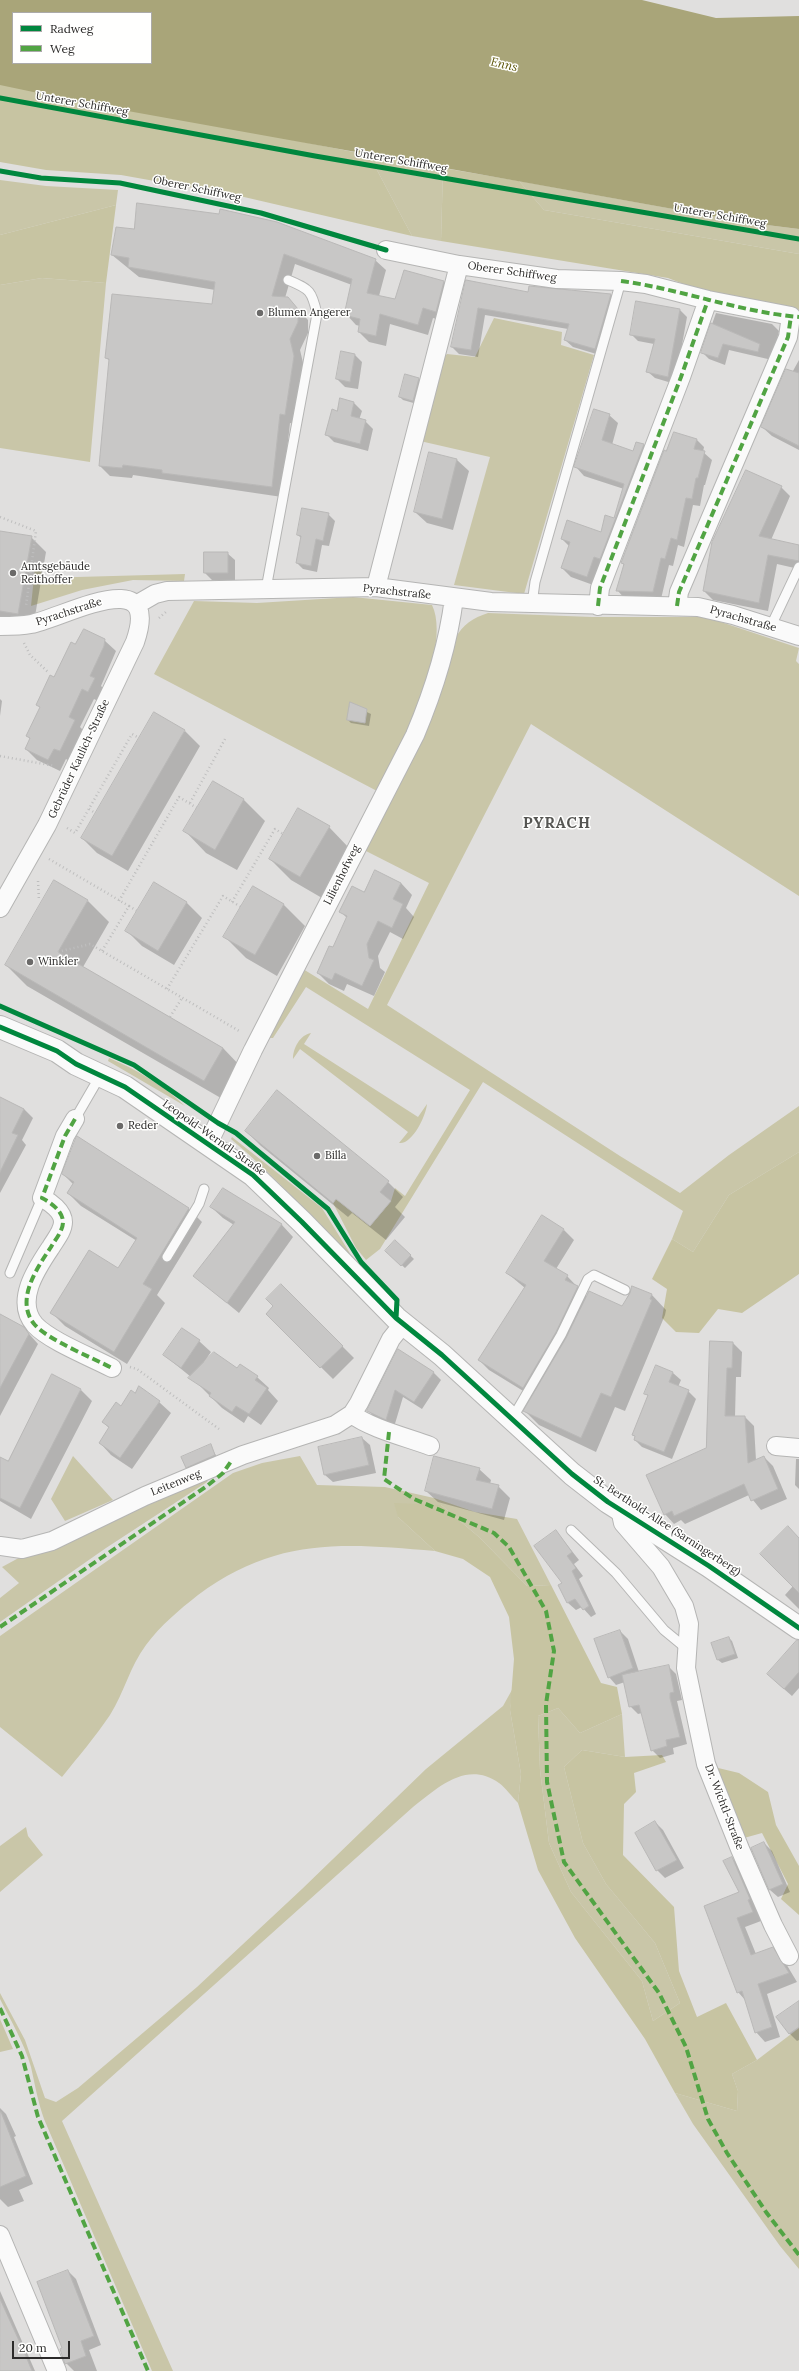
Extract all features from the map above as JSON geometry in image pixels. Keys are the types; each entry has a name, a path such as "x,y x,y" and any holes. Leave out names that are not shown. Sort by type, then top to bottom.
{"street":[{"name":"Oberer Schiffweg","path":"386,250 460,265 557,279 621,281 646,284 708,300 791,316 788,337 715,505 680,592 677,606"},
{"path":"376,587 460,265"},
{"path":"598,606 600,588 682,377 708,300"},
{"name":"Pyrachstraße","path":"0,626 26,631 112,599 130,600 136,605 155,594 167,591 376,587 454,598 532,604 677,606 719,611 799,636"},
{"name":"Lilienhofweg","path":"208,1144 257,1042 418,728 429,702 440,667 450,630 454,598"},
{"name":"Gebrüder Kaulich-Straße","path":"0,908 61,798 135,642 141,620 136,605"},
{"name":"Leopold-Werndl-Straße","path":"1,1029 57,1051 76,1064 101,1074 125,1087 253,1175 403,1324"},
{"path":"75,1119 65,1136 42,1198 51,1202 59,1212 63,1222 60,1234 28,1289 28,1314 35,1324 46,1334 112,1368"},
{"path":"403,1324 391,1339 352,1414 389,1432 430,1446"},
{"name":"St. Berthold-Allee (Sarningerberg)","path":"403,1324 442,1356 587,1486 715,1570 799,1628"},
{"name":"Leitenweg","path":"0,1546 22,1549 52,1541 145,1496 243,1455 322,1431 352,1414"},
{"path":"776,1446 799,1448"},
{"name":"Dr. Wichtl-Straße","path":"620,1509 623,1523 661,1567 684,1606 689,1624 686,1668 706,1764 767,1911 789,1956"},
{"path":"0,2235 57,2371"}],"lane":[{"path":"266,590 317,314 313,294 301,285 288,280"},
{"path":"532,604 535,582 621,281"},
{"path":"771,626 799,567"},
{"path":"75,1119 101,1074"},
{"path":"167,1257 198,1204 204,1189"},
{"path":"10,1273 42,1198"},
{"path":"512,1419 561,1335 588,1279 594,1275 625,1290"},
{"path":"572,1530 616,1573 664,1630 687,1649"}],"path":[{"path":"0,517 36,532 25,611 27,651 49,672"},
{"path":"61,825 75,833 132,734 139,738"},
{"path":"190,803 225,739"},
{"path":"0,756 56,766"},
{"path":"119,901 179,797 197,808"},
{"path":"89,809 95,813"},
{"path":"232,902 275,829 283,834"},
{"path":"44,856 137,912"},
{"path":"38,875 39,901"},
{"path":"167,989 223,896 241,907"},
{"path":"102,951 129,906"},
{"path":"58,952 90,944 257,1042"},
{"path":"170,1017 182,998"},
{"path":"112,1368 122,1365 137,1369 219,1429"}],"shaded area":[{"path":"0,82 369,155 412,236 244,197 121,175 46,170 0,162"},
{"path":"369,155 443,168 441,241 412,236"},
{"path":"443,168 519,181 544,210 799,254 799,310 709,294 668,278 441,241"},
{"path":"0,180 46,186 118,190 116,205 0,235"},
{"path":"519,181 751,223 799,229 799,254 544,210"},
{"path":"116,205 106,283 42,278 0,285 0,235"},
{"path":"42,278 106,283 90,462 0,448 0,285"},
{"path":"494,318 562,332 561,345 594,355 524,594 454,585 490,457 420,441 440,361 447,354 475,357"},
{"path":"42,566 41,578 185,574 184,581 133,580 82,590 31,606 35,567"},
{"path":"353,597 432,605 436,616 437,629 434,660 426,690 408,734 377,791 154,674 194,601 257,603"},
{"path":"488,613 592,617 706,617 799,648 796,661 799,664 799,896 531,724 387,1005 620,1156 680,1193 729,1155 799,1106 799,1152 729,1195 693,1252 672,1239 683,1211 483,1082 380,1249 366,1260 356,1248 333,1203 336,1199 370,1226 391,1201 395,1188 405,1196 470,1090 306,987 273,1038 265,1038 303,969 368,1009 429,883 364,850 455,639 461,629 469,622"},
{"path":"311,1033 304,1044 418,1117 427,1104 418,1129 409,1139 399,1143 408,1132 300,1049 293,1059 294,1051 300,1039"},
{"path":"109,1058 129,1067 149,1079 185,1106 108,1061"},
{"path":"232,1137 322,1208 351,1255 369,1276 285,1189 231,1139"},
{"path":"799,1152 799,1274 742,1313 718,1309 699,1333 676,1332 662,1318 667,1289 652,1279 672,1239 693,1252 729,1195"},
{"path":"73,1456 113,1500 65,1521 51,1499"},
{"path":"300,1456 317,1485 385,1487 434,1498 475,1512 517,1519 551,1585 527,1586 479,1537 441,1505 398,1517 435,1551 370,1546 340,1546 311,1548 283,1553 255,1563 227,1576 198,1595 170,1618 140,1653 110,1715 93,1739 62,1777 0,1727 0,1636 233,1473 262,1463"},
{"path":"211,1474 207,1482 106,1548 0,1622 0,1598 19,1583 2,1567 26,1554"},
{"path":"394,1503 441,1505 479,1537 527,1586 551,1585 601,1683 617,1687 622,1714 580,1733 558,1708 538,1716 540,1770 549,1843 571,1892 642,1981 653,2021 680,2003 655,1943 606,1884 583,1843 564,1767 582,1750 625,1757 662,1755 666,1762 634,1773 636,1792 624,1804 623,1855 674,1907 679,1971 697,2017 726,2003 757,2060 732,2074 738,2091 737,2111 675,2093 645,2039 575,1938 538,1870 518,1803 521,1774 510,1710 514,1659 509,1617 490,1577 463,1559 435,1551 398,1517"},
{"path":"513,1688 510,1710 521,1774 518,1803 499,1783 487,1777 475,1774 464,1775 442,1785 413,1807 62,2121 173,2371 152,2371 44,2119 25,2049 0,1999 0,1993 25,2040 45,2098 56,2102 78,2088 197,1987 302,1889 426,1769 503,1706"},
{"path":"558,1708 580,1733 622,1714 625,1757 582,1750 564,1767 583,1843 606,1884 655,1943 680,2003 653,2021 642,1981 571,1892 549,1843 540,1770 538,1716"},
{"path":"714,1767 739,1773 768,1792 776,1825 799,1866 799,1915 781,1899 788,1884 762,1833 744,1838"},
{"path":"26,1827 28,1836 43,1855 0,1892 0,1846"},
{"path":"0,2019 13,2049 0,2052"},
{"path":"799,2028 799,2269 780,2246 693,2124 675,2093 737,2111 738,2091 732,2074 757,2060"}],"water":[{"name":"Enns","path":"0,0 642,0 716,18 799,16 799,229 751,223 100,106 0,85"}],"building":[{"path":"137,203 219,214 220,209 277,222 376,259 367,293 395,299 404,270 444,281 436,312 423,308 418,325 380,314 376,336 358,332 360,319 344,315 352,279 284,254 272,296 288,297 298,309 298,322 290,339 294,356 285,415 280,414 272,487 162,473 162,470 123,465 122,468 99,466 109,359 105,358 112,294 212,304 215,282 128,267 129,258 111,255 116,227 134,229"},
{"path":"466,280 528,292 529,286 611,294 595,349 564,340 569,324 478,308 471,350 451,347"},
{"path":"636,301 680,309 668,377 646,372 655,339 630,335"},
{"path":"711,323 760,344 758,352 723,344 718,358 701,353"},
{"path":"341,351 355,354 350,382 336,379"},
{"path":"786,369 799,373 799,446 761,427"},
{"path":"405,374 419,378 413,401 399,397"},
{"path":"340,398 354,402 351,416 366,420 360,444 325,435 332,409 337,411"},
{"path":"594,409 610,414 602,440 633,451 636,442 644,444 600,559 594,557 587,577 561,568 570,542 561,539 567,520 601,532 605,515 614,518 624,484 574,467"},
{"path":"674,432 697,439 694,449 705,451 698,478 696,478 692,499 686,498 677,540 671,538 665,559 661,558 653,592 616,591 624,564 621,563 664,450 666,451"},
{"path":"429,452 457,459 442,519 414,512"},
{"path":"746,470 782,486 759,536 799,545 799,561 768,555 759,603 703,591 712,542"},
{"path":"302,508 329,513 323,541 316,539 311,566 296,563 301,536 297,535"},
{"name":"Amtsgebäude Reithoffer","path":"0,531 32,536 18,614 0,611"},
{"path":"204,552 228,552 228,573 204,573"},
{"path":"84,629 105,639 104,646 90,676 95,678 88,692 82,689 69,717 75,720 60,751 54,749 48,760 25,749 30,738 26,736 40,707 36,705 50,675 54,677 71,642 75,644"},
{"path":"350,702 367,709 365,723 347,720"},
{"path":"154,712 185,730 112,856 81,838"},
{"path":"213,781 244,799 215,850 183,831"},
{"path":"298,808 330,826 300,877 269,859"},
{"path":"375,870 401,883 393,899 403,904 392,928 378,921 367,944 369,958 374,960 362,986 335,973 332,980 317,973 329,946 333,947 347,916 339,912 352,886 364,892"},
{"path":"54,880 88,900 58,952 223,1048 204,1081 5,965"},
{"path":"154,882 187,902 158,951 125,931"},
{"path":"253,886 284,904 255,955 223,937"},
{"name":"Billa","path":"277,1090 389,1181 380,1192 391,1201 370,1226 336,1199 333,1203 245,1131"},
{"path":"0,1097 24,1109 12,1133 18,1135 0,1172"},
{"path":"77,1136 189,1208 143,1284 152,1289 114,1352 50,1313 89,1250 118,1268 137,1238 67,1193 74,1182 62,1174"},
{"path":"223,1188 282,1224 227,1303 193,1276 235,1222 210,1207"},
{"path":"542,1215 564,1229 544,1261 568,1275 565,1280 578,1286 556,1332 523,1388 478,1360 526,1285 506,1273"},
{"path":"395,1240 411,1255 401,1266 385,1251"},
{"path":"281,1284 343,1346 320,1368 266,1314 273,1306 266,1299"},
{"path":"632,1286 652,1294 650,1299 652,1300 611,1397 601,1393 581,1438 523,1411 566,1338 589,1291 622,1306 630,1293"},
{"path":"0,1314 24,1327 29,1334 0,1388"},
{"path":"182,1328 200,1340 181,1368 163,1355"},
{"path":"710,1341 733,1342 732,1368 727,1368 725,1416 745,1416 748,1463 764,1456 778,1489 751,1501 744,1484 674,1516 672,1511 664,1515 646,1475 706,1448"},
{"path":"398,1349 434,1372 414,1402 395,1390 386,1420 367,1411"},
{"path":"214,1352 237,1368 240,1364 258,1376 255,1380 267,1388 249,1414 236,1406 232,1412 209,1396 211,1393 188,1378"},
{"path":"656,1365 673,1372 669,1382 689,1390 664,1452 634,1440 635,1436 632,1435 648,1395 644,1394"},
{"path":"52,1374 81,1389 20,1508 0,1498 0,1457 8,1461"},
{"path":"139,1386 160,1401 120,1458 99,1443 109,1427 102,1422 116,1402 121,1406 131,1390 135,1393"},
{"path":"362,1437 369,1465 324,1475 318,1447"},
{"path":"211,1444 215,1455 186,1468 181,1457"},
{"path":"434,1456 480,1468 476,1480 499,1485 492,1509 425,1491"},
{"path":"788,1526 799,1538 799,1593 760,1554"},
{"path":"556,1530 572,1552 567,1556 576,1568 572,1571 589,1606 583,1610 575,1599 567,1603 558,1585 562,1583 534,1546"},
{"path":"620,1630 633,1668 608,1678 594,1639"},
{"path":"729,1637 735,1654 717,1660 711,1643"},
{"path":"797,1640 799,1640 799,1672 784,1689 767,1674"},
{"path":"669,1665 674,1692 670,1693 670,1698 680,1737 666,1740 667,1746 651,1751 639,1705 629,1707 622,1675"},
{"path":"655,1821 677,1860 656,1871 635,1833"},
{"path":"764,1842 783,1884 769,1890 751,1848"},
{"path":"732,1857 750,1899 748,1900 753,1912 737,1918 751,1955 773,1947 789,1973 758,1984 772,2027 755,2033 742,1991 737,1993 704,1906 739,1892 723,1861"},
{"path":"799,2001 799,2027 789,2034 776,2017"},
{"path":"1,2112 26,2176 0,2187 0,2113"},
{"path":"68,2270 94,2336 81,2341 86,2356 65,2364 60,2349 62,2348 37,2282"},
{"path":"0,2299 25,2354 32,2371 0,2371"}],"marked path":[{"path":"621,281 666,289 732,306 799,317"},
{"path":"598,606 600,588 681,377 708,300"},
{"path":"677,606 679,592 788,337 791,316"},
{"path":"75,1119 65,1136 42,1198 52,1204 61,1214 63,1222 62,1229 34,1275 27,1295 27,1306 29,1316 35,1325 50,1337 112,1368"},
{"path":"389,1432 384,1479 414,1499 494,1533 509,1547 546,1611 554,1651 546,1704 547,1782 564,1862 659,1993 686,2047 708,2119 727,2153 766,2212 799,2255"},
{"path":"0,1627 207,1486 223,1473 232,1460"},
{"path":"0,2008 22,2056 38,2117 148,2371"}],"cycle path":[{"name":"Unterer Schiffweg","path":"0,98 315,156 799,239"},
{"path":"0,171 41,178 120,183 261,213 386,250"},
{"path":"0,1006 134,1065 218,1123 236,1133 328,1209 361,1262 397,1300 396,1318"},
{"path":"0,1027 57,1051 76,1064 125,1087 253,1175 302,1222 396,1318 442,1355 572,1474 608,1502 709,1566 799,1628"}],"place":[{"name":"Blumen Angerer","path":"260,313"},
{"name":"Amtsgebäude Reithoffer","path":"13,573"},
{"name":"Winkler","path":"30,962"},
{"name":"Reder","path":"120,1126"},
{"name":"Billa","path":"317,1156"}],"district":[{"name":"PYRACH","path":"557,824"}]}
